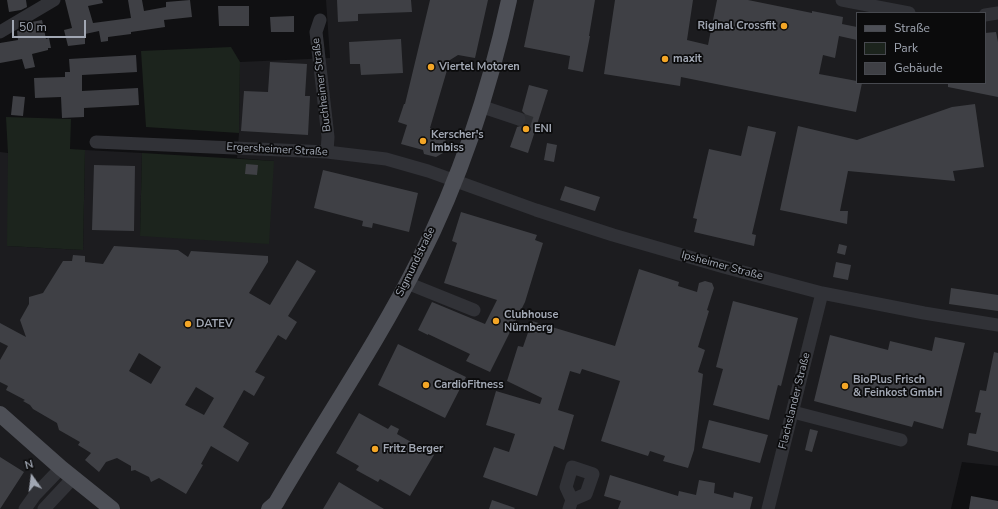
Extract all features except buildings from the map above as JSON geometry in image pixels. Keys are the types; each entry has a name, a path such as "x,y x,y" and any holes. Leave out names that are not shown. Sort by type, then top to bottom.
{"main road":[{"name":"Sigmundstraße","path":"274,507 351,380 407,283 428,242 454,180 480,106 493,64 509,0"},
{"path":"0,414 67,473 112,509"}],"street":[{"path":"0,32 54,0"},
{"path":"842,0 904,12"},
{"path":"986,15 998,13"},
{"name":"Buchheimer Straße","path":"320,20 316,32 328,138 327,152"},
{"path":"480,106 519,119"},
{"name":"Ergersheimer Straße","path":"96,142 327,152 386,159 454,180"},
{"name":"Ipsheimer Straße","path":"454,180 536,210 613,235 724,267 822,293 998,325"},
{"path":"407,283 474,310"},
{"name":"Flachslander Straße","path":"768,509 822,293"},
{"path":"793,412 901,440"},
{"path":"25,509 35,495 67,473"},
{"path":"44,509 67,473"}],"shaded area":[{"path":"326,0 998,0 998,466 962,462 951,509 0,509 0,152 8,153 8,246 83,250 85,150 142,153 140,236 274,161 237,158 239,133 240,62 330,58"}],"green space":[{"path":"231,47 240,62 239,133 146,127 141,51"},
{"path":"6,117 71,119 70,149 85,150 83,250 7,246 8,153"},
{"path":"142,153 274,161 269,244 140,236"}],"tunnel":[{"path":"519,119 537,125"}],"place":[{"name":"Riginal Crossfit","path":"784,26"},
{"name":"maxit","path":"665,59"},
{"name":"Viertel Motoren","path":"431,67"},
{"name":"ENI","path":"526,129"},
{"name":"Kerscher's Imbiss","path":"423,141"},
{"name":"Clubhouse Nürnberg","path":"496,321"},
{"name":"DATEV","path":"188,324"},
{"name":"CardioFitness","path":"426,385"},
{"name":"BioPlus Frisch & Feinkost GmbH","path":"845,386"},
{"name":"Fritz Berger","path":"375,449"}]}
